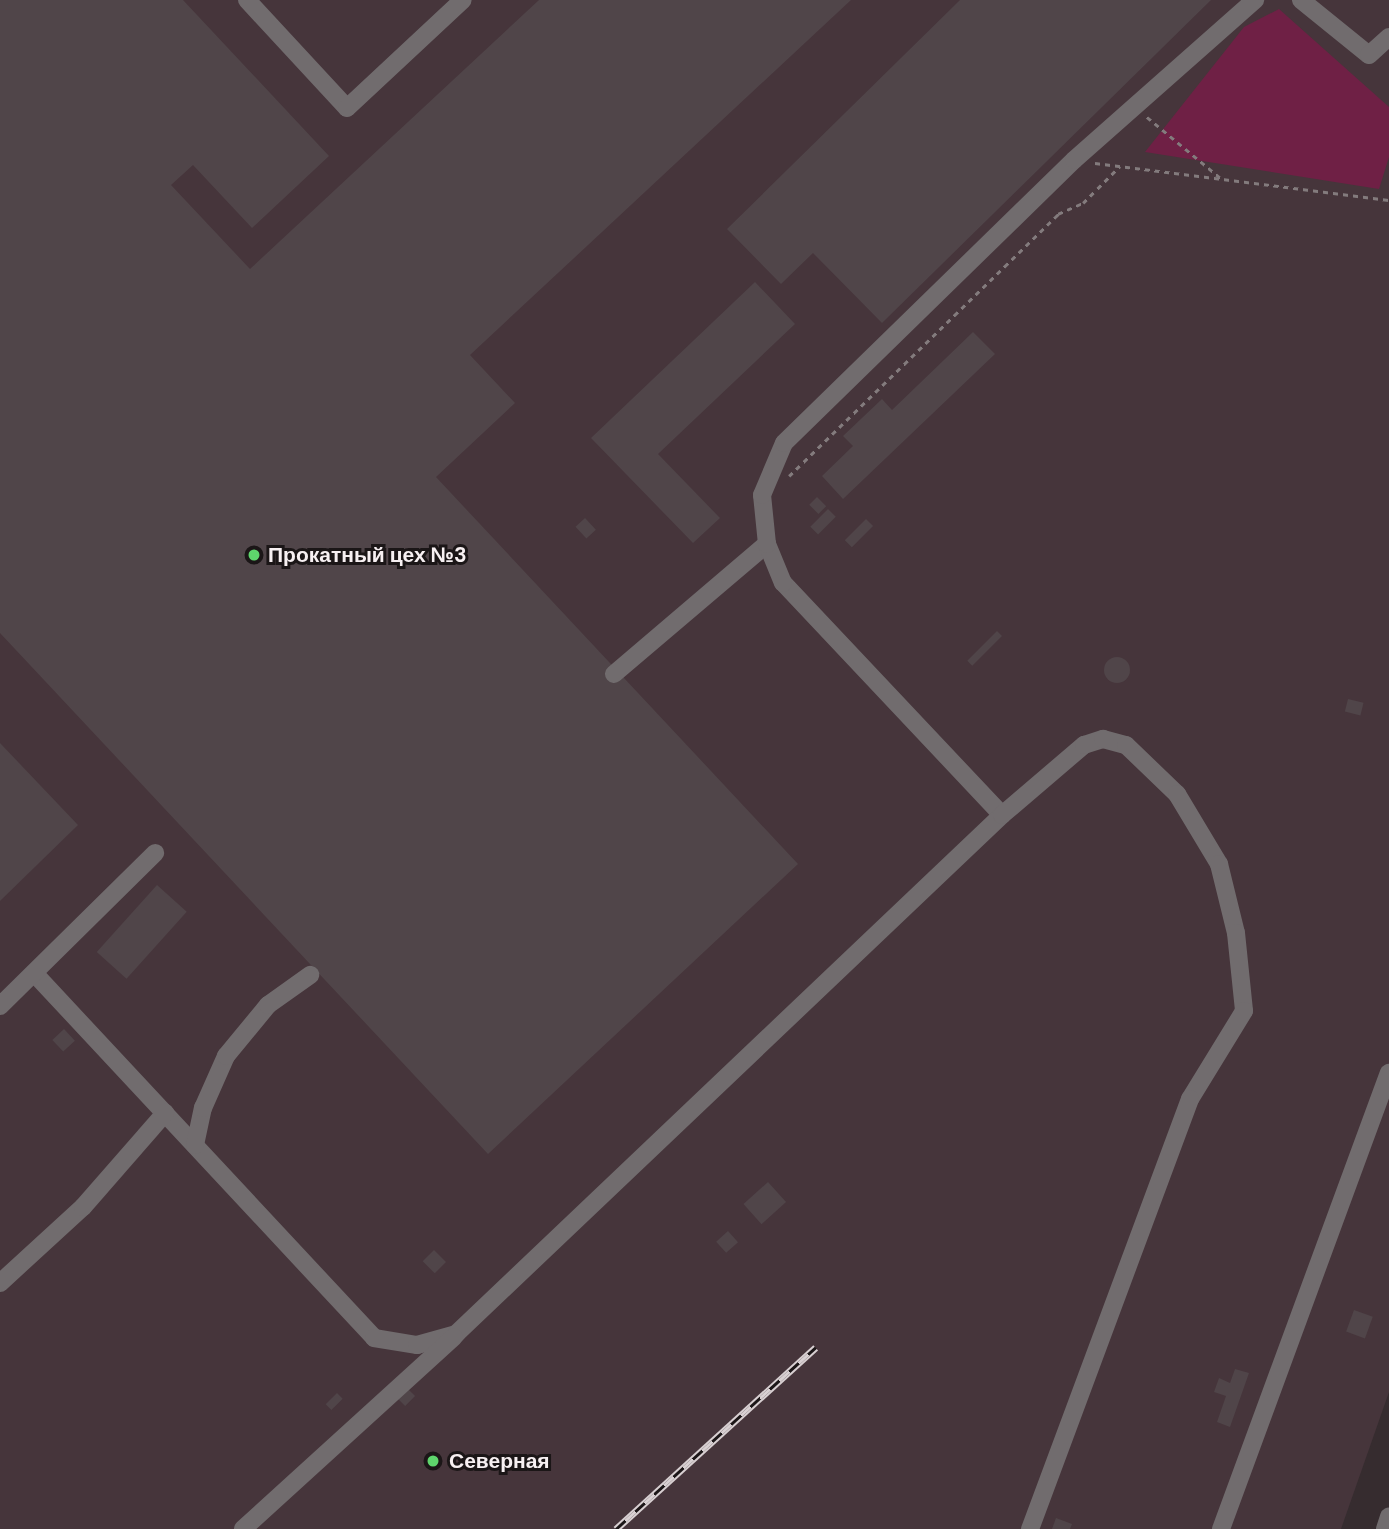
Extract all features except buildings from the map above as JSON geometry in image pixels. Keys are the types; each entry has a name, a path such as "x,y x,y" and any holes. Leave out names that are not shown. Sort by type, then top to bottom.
{"street":[{"path":"247,0 347,108 463,0"},
{"path":"1002,815 783,583 767,544 762,495 784,443 1074,160 1255,0"},
{"path":"1301,0 1369,55 1389,37"},
{"path":"614,674 767,544"},
{"path":"243,1529 456,1334 1002,815 1084,745 1103,739 1126,745 1177,794 1219,864 1236,933 1244,1011 1190,1099 1031,1529"},
{"path":"0,1006 155,853"},
{"path":"34,973 374,1338 417,1345 456,1334"},
{"path":"195,1145 203,1108 226,1056 268,1006 310,975"},
{"path":"1221,1529 1389,1073"},
{"path":"0,1283 83,1207 165,1113"},
{"path":"1385,1529 1389,1517"}],"path":[{"path":"1134,106 1223,180"},
{"path":"1074,160 1389,200"},
{"path":"783,482 1058,214 1083,203 1120,166"}],"shaded area":[{"path":"0,0 1389,0 1389,1392 1341,1529 0,1529"},
{"path":"1279,9 1389,107 1389,157 1379,189 1145,152 1244,27"}],"railway":[{"path":"616,1529 816,1347"}],"place":[{"name":"Прокатный цех №3","path":"254,555"},
{"name":"Северная","path":"433,1461"}]}
